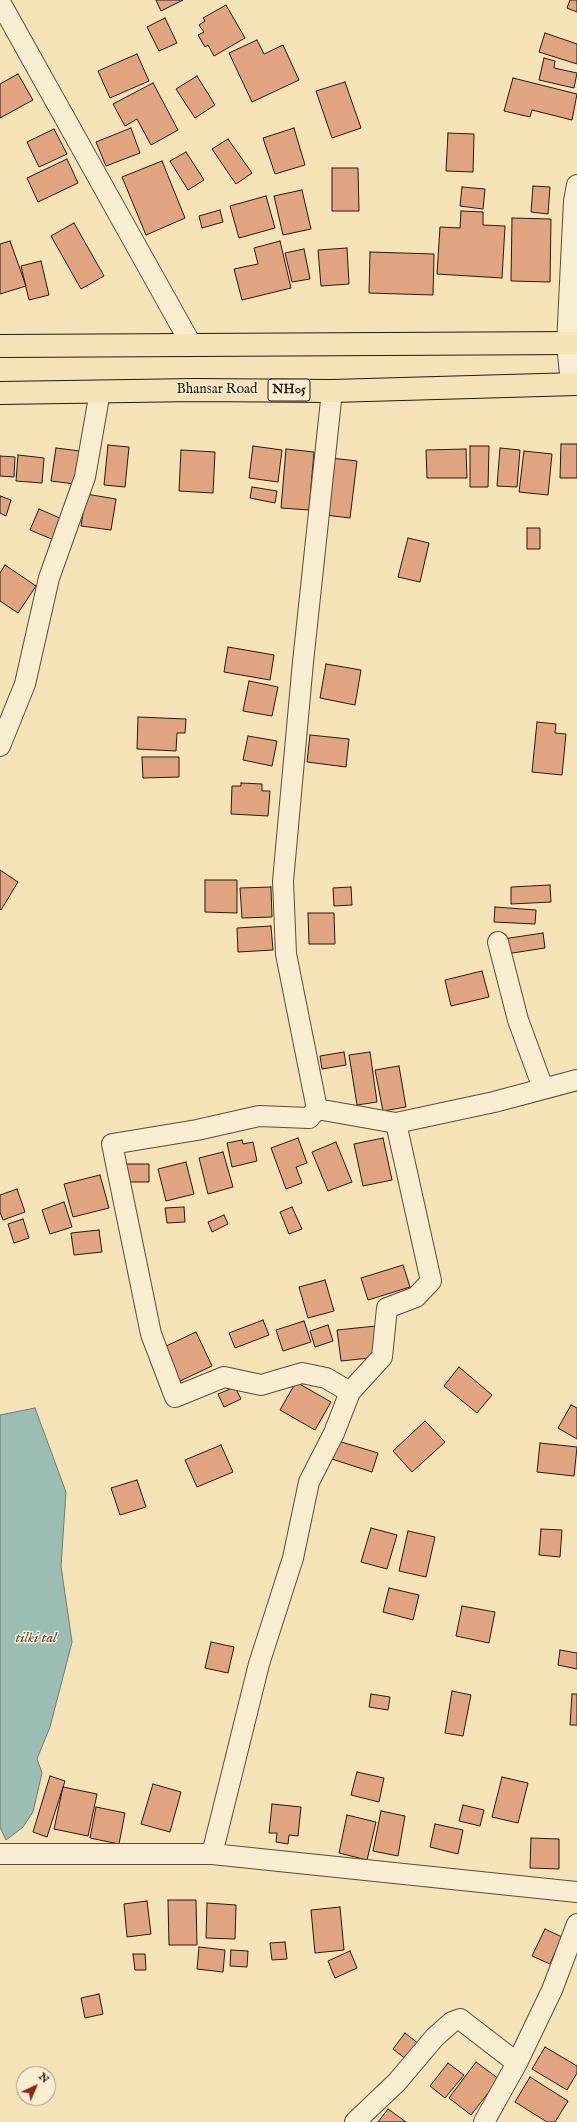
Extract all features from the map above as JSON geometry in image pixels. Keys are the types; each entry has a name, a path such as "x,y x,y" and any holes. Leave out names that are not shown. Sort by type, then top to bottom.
{"highway":[{"path":"0,346 572,343"},
{"name":"Bhansar Road","path":"0,393 195,390 332,391 574,384"}],"street":[{"path":"0,2 192,344"},
{"path":"574,384 572,343 574,201 577,185"},
{"path":"0,746 25,684 49,578 84,477 100,391"},
{"path":"317,1109 286,954 283,881 303,662 332,391"},
{"path":"498,942 518,1020 543,1088"},
{"path":"317,1109 396,1123 494,1102 577,1080"},
{"path":"317,1109 309,1118 259,1116 197,1130 112,1144 151,1334 175,1397 224,1376 261,1385 302,1373 326,1378 350,1392"},
{"path":"212,1854 259,1664 293,1558 309,1482 334,1433 350,1392 382,1357 387,1308 416,1297 431,1281 396,1123"},
{"path":"0,1854 212,1854 577,1892"},
{"path":"484,2122 517,2063 552,1990 577,1924"},
{"path":"355,2122 397,2082 435,2037 452,2022 460,2019 517,2063"}],"water":[{"name":"tilki tal","path":"35,1408 66,1492 61,1566 72,1642 50,1727 37,1759 42,1773 33,1812 23,1827 6,1840 0,1827 0,1415"}],"building":[{"path":"156,0 183,0 161,11"},
{"path":"570,0 577,0 577,12 567,8"},
{"path":"226,5 245,38 214,56 208,45 205,47 198,35 204,32 199,25 205,21 203,18"},
{"path":"165,18 177,43 159,51 147,27"},
{"path":"545,33 577,44 577,64 539,52"},
{"path":"257,40 264,54 283,45 299,80 252,102 229,53"},
{"path":"137,54 149,81 110,98 98,71"},
{"path":"544,58 555,61 554,68 577,73 574,88 539,80"},
{"path":"18,74 33,100 0,118 0,84"},
{"path":"197,76 215,105 195,118 176,89"},
{"path":"513,78 577,94 572,120 532,110 530,117 504,111"},
{"path":"345,82 361,128 332,138 316,91"},
{"path":"153,83 178,130 151,145 137,119 125,126 113,104"},
{"path":"131,128 140,153 106,166 96,142"},
{"path":"294,128 305,165 275,174 263,138"},
{"path":"54,129 67,154 39,167 27,142"},
{"path":"448,133 474,134 473,172 446,171"},
{"path":"228,139 252,173 236,184 212,149"},
{"path":"186,152 204,180 188,190 170,161"},
{"path":"67,159 78,183 38,202 27,178"},
{"path":"162,161 185,218 146,235 122,177"},
{"path":"332,168 358,168 359,211 332,211"},
{"path":"533,186 550,187 548,214 531,212"},
{"path":"462,187 485,189 483,209 460,206"},
{"path":"302,190 311,229 283,235 274,196"},
{"path":"266,196 275,228 239,238 230,206"},
{"path":"220,210 223,222 202,228 199,216"},
{"path":"461,211 483,212 483,225 505,226 502,278 437,274 440,227 460,228"},
{"path":"512,218 551,219 550,282 511,281"},
{"path":"74,223 104,276 81,289 51,236"},
{"path":"10,241 26,286 0,294 0,244"},
{"path":"280,241 291,288 242,300 234,269 258,264 254,248"},
{"path":"347,248 349,284 321,286 318,250"},
{"path":"304,249 310,279 292,282 285,253"},
{"path":"370,252 434,254 433,295 369,293"},
{"path":"41,261 49,295 29,300 21,266"},
{"path":"561,444 577,444 577,478 560,478"},
{"path":"108,445 129,447 125,487 104,485"},
{"path":"253,446 282,450 278,482 249,478"},
{"path":"470,446 489,446 488,487 470,487"},
{"path":"56,448 80,451 75,484 51,481"},
{"path":"500,448 520,450 517,487 497,486"},
{"path":"286,449 314,452 309,510 281,508"},
{"path":"466,449 467,478 427,478 426,450"},
{"path":"181,450 215,452 213,493 179,491"},
{"path":"524,451 552,454 548,495 519,492"},
{"path":"18,455 44,458 42,483 16,481"},
{"path":"0,456 15,457 14,477 0,476"},
{"path":"331,458 357,461 350,518 325,515"},
{"path":"252,487 277,491 275,503 250,498"},
{"path":"86,494 116,499 111,530 81,526"},
{"path":"0,496 11,500 6,516 0,513"},
{"path":"39,509 62,519 54,540 30,530"},
{"path":"527,528 540,528 540,549 527,549"},
{"path":"408,538 429,543 420,582 398,577"},
{"path":"5,565 36,586 18,613 0,601 0,573"},
{"path":"228,647 274,655 270,680 224,672"},
{"path":"326,664 361,670 355,705 320,698"},
{"path":"249,681 278,687 272,716 243,711"},
{"path":"138,717 186,719 185,733 177,733 176,751 137,749"},
{"path":"537,722 556,724 555,733 566,734 562,775 532,772"},
{"path":"310,735 349,739 346,767 307,762"},
{"path":"248,736 277,741 272,766 243,760"},
{"path":"142,757 179,757 179,777 143,778"},
{"path":"241,783 262,784 262,791 270,791 268,816 231,814 232,786 241,786"},
{"path":"0,870 18,882 1,910 0,909"},
{"path":"205,880 237,880 237,913 205,912"},
{"path":"550,885 551,902 511,904 511,887"},
{"path":"271,887 272,917 242,918 240,888"},
{"path":"351,887 352,905 334,906 333,888"},
{"path":"495,907 536,910 535,924 494,922"},
{"path":"308,913 334,913 335,944 309,944"},
{"path":"271,926 273,950 238,952 237,928"},
{"path":"543,933 545,948 506,954 503,939"},
{"path":"482,971 489,997 451,1006 445,980"},
{"path":"344,1052 346,1065 322,1069 320,1056"},
{"path":"370,1052 377,1102 357,1105 349,1055"},
{"path":"399,1066 406,1107 383,1111 375,1070"},
{"path":"298,1138 307,1163 296,1167 302,1183 286,1189 271,1148"},
{"path":"383,1138 392,1180 363,1186 354,1144"},
{"path":"242,1140 243,1144 253,1142 257,1161 232,1167 227,1143"},
{"path":"336,1142 352,1182 328,1191 312,1152"},
{"path":"223,1152 233,1187 208,1194 199,1158"},
{"path":"186,1162 194,1194 166,1201 158,1169"},
{"path":"122,1164 149,1164 149,1182 123,1182"},
{"path":"100,1175 109,1208 73,1217 64,1184"},
{"path":"17,1189 25,1212 3,1220 0,1212 0,1195"},
{"path":"64,1202 72,1227 50,1234 42,1210"},
{"path":"184,1207 185,1222 167,1223 165,1208"},
{"path":"292,1207 302,1229 289,1234 280,1212"},
{"path":"224,1215 228,1224 212,1232 208,1222"},
{"path":"23,1219 29,1238 14,1243 8,1224"},
{"path":"99,1230 102,1252 74,1255 71,1233"},
{"path":"403,1265 410,1287 368,1300 361,1278"},
{"path":"325,1280 334,1311 308,1318 299,1287"},
{"path":"263,1320 269,1335 235,1348 229,1333"},
{"path":"304,1321 311,1342 283,1351 276,1330"},
{"path":"328,1325 333,1341 315,1347 310,1331"},
{"path":"376,1326 379,1357 341,1361 337,1330"},
{"path":"196,1332 212,1366 180,1381 164,1347"},
{"path":"459,1367 492,1395 477,1413 444,1386"},
{"path":"296,1382 331,1402 315,1430 280,1410"},
{"path":"235,1387 241,1399 224,1407 218,1394"},
{"path":"571,1405 577,1408 577,1439 558,1428"},
{"path":"425,1421 445,1442 412,1472 393,1451"},
{"path":"338,1441 378,1453 372,1472 332,1459"},
{"path":"540,1443 577,1447 574,1476 537,1472"},
{"path":"221,1445 233,1472 197,1487 185,1460"},
{"path":"137,1480 146,1507 120,1515 111,1488"},
{"path":"371,1528 397,1535 387,1569 361,1562"},
{"path":"541,1529 562,1530 560,1557 539,1555"},
{"path":"408,1531 435,1537 426,1577 399,1571"},
{"path":"389,1588 419,1595 413,1620 383,1612"},
{"path":"462,1606 495,1612 489,1643 456,1636"},
{"path":"211,1642 234,1647 228,1673 205,1668"},
{"path":"560,1650 577,1653 577,1669 558,1665"},
{"path":"452,1691 471,1695 463,1736 445,1733"},
{"path":"371,1694 390,1697 388,1710 369,1707"},
{"path":"572,1694 577,1694 577,1725 570,1725"},
{"path":"357,1772 384,1778 379,1802 351,1795"},
{"path":"50,1776 65,1781 47,1837 33,1832"},
{"path":"502,1777 528,1783 518,1823 492,1817"},
{"path":"153,1784 181,1792 170,1832 141,1824"},
{"path":"63,1787 97,1794 88,1836 54,1829"},
{"path":"272,1804 301,1807 298,1836 289,1835 288,1844 276,1842 277,1833 269,1833"},
{"path":"463,1805 484,1810 480,1826 459,1821"},
{"path":"96,1807 125,1813 119,1844 90,1838"},
{"path":"381,1811 405,1816 398,1856 373,1851"},
{"path":"347,1815 376,1822 367,1860 339,1853"},
{"path":"435,1824 463,1830 458,1854 430,1847"},
{"path":"531,1838 559,1839 559,1869 530,1868"},
{"path":"168,1900 196,1900 197,1945 169,1945"},
{"path":"147,1901 151,1934 127,1937 124,1904"},
{"path":"207,1903 236,1905 235,1939 206,1938"},
{"path":"340,1907 344,1950 315,1953 311,1910"},
{"path":"545,1929 562,1937 550,1964 532,1956"},
{"path":"285,1942 287,1959 272,1960 270,1943"},
{"path":"199,1947 225,1950 223,1972 197,1969"},
{"path":"231,1950 248,1951 247,1967 230,1966"},
{"path":"350,1951 357,1968 335,1978 328,1961"},
{"path":"133,1954 145,1954 146,1970 135,1970"},
{"path":"99,1994 103,2014 85,2018 81,1998"},
{"path":"405,2033 419,2044 407,2060 393,2049"},
{"path":"545,2047 577,2066 577,2073 567,2090 532,2069"},
{"path":"476,2062 499,2079 471,2115 449,2098"},
{"path":"448,2063 464,2075 445,2098 430,2086"},
{"path":"530,2077 568,2101 555,2122 547,2122 515,2102"},
{"path":"388,2109 406,2122 378,2122"}]}
